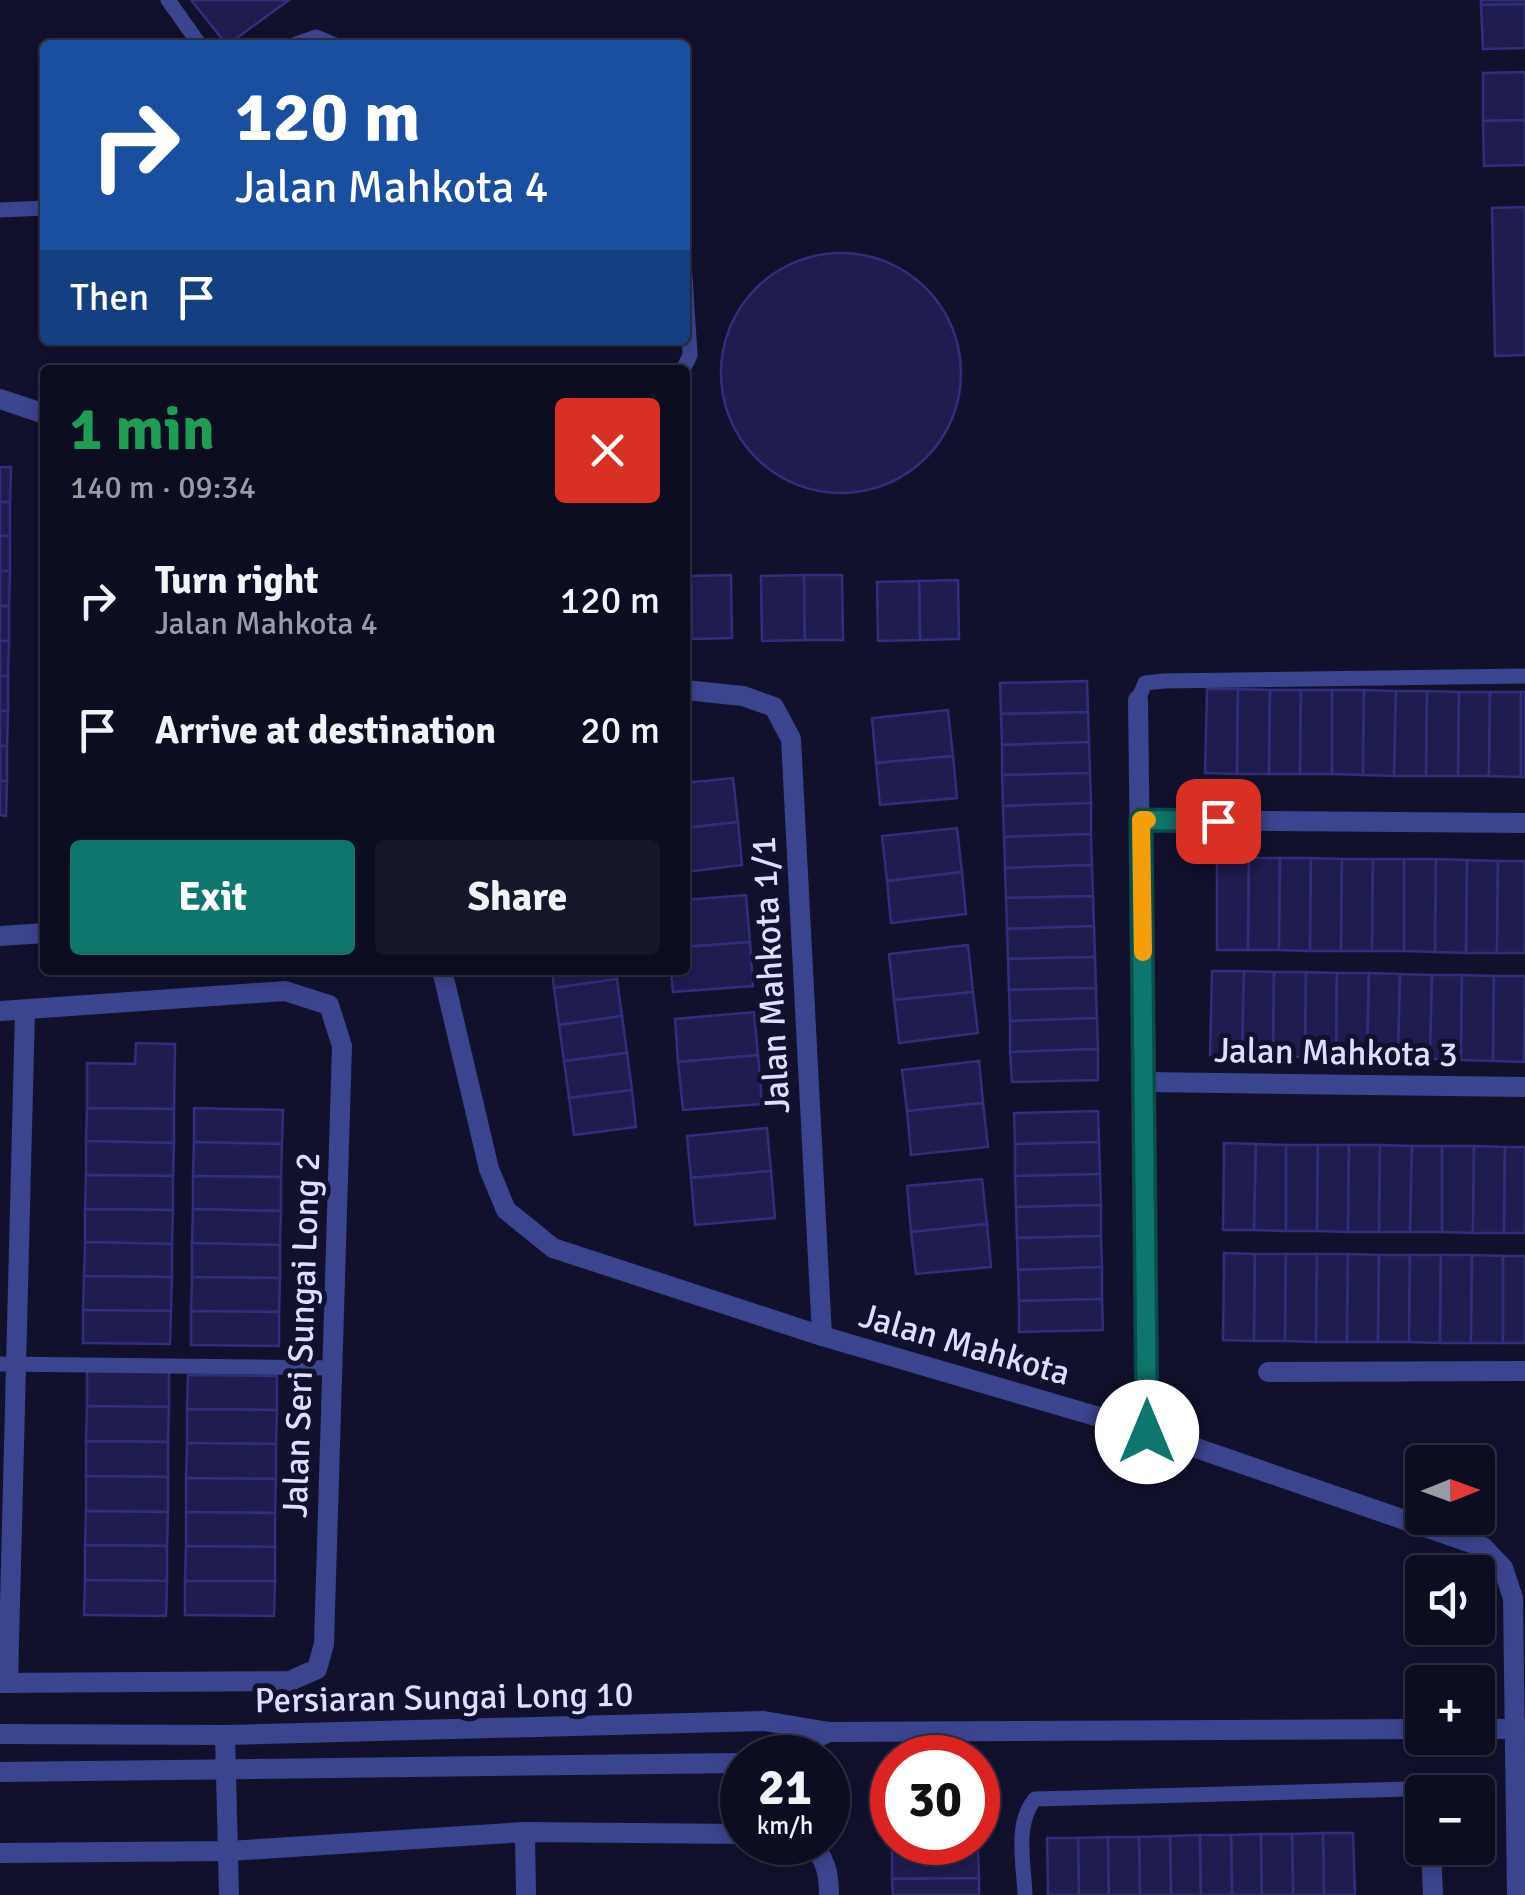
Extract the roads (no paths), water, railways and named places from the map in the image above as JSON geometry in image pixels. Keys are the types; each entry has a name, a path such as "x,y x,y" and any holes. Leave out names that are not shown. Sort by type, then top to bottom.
{"street":[{"path":"0,400 40,412"},
{"name":"Jalan Mahkota 1/1","path":"690,691 743,696 774,708 790,739 822,1336"},
{"path":"1138,700 1146,1082 1147,1432"},
{"path":"1141,820 1525,824"},
{"path":"0,936 40,932"},
{"name":"Jalan Mahkota","path":"443,975 489,1169 506,1210 552,1248 822,1336 1147,1432 1482,1548 1503,1568 1512,1598 1519,1729 1517,1895"},
{"name":"Jalan Seri Sungai Long 2","path":"4,1683 290,1681 317,1669 324,1644 333,1368 342,1046 329,1005 285,991 25,1010"},
{"path":"0,1011 25,1010 8,1364 4,1683"},
{"name":"Jalan Mahkota 3","path":"1146,1082 1525,1088"},
{"path":"1268,1372 1525,1371"},
{"name":"Persiaran Sungai Long 10","path":"0,1734 225,1734 764,1721 829,1732 1405,1730"},
{"path":"823,1735 829,1732"},
{"path":"225,1734 229,1895"},
{"name":"Persiaran Sungai Long 10","path":"0,1772 226,1773 720,1763"},
{"path":"525,1832 526,1895"},
{"path":"0,1854 229,1851 525,1832 720,1834"},
{"path":"826,1865 830,1895"},
{"path":"1431,1865 1432,1895"}],"lane":[{"path":"168,0 196,40"},
{"path":"0,210 40,208"},
{"path":"1138,700 1145,684 1164,681 1525,676"},
{"path":"8,1364 333,1368"},
{"path":"1024,1895 1022,1828 1026,1810 1035,1800 1405,1789"}]}
